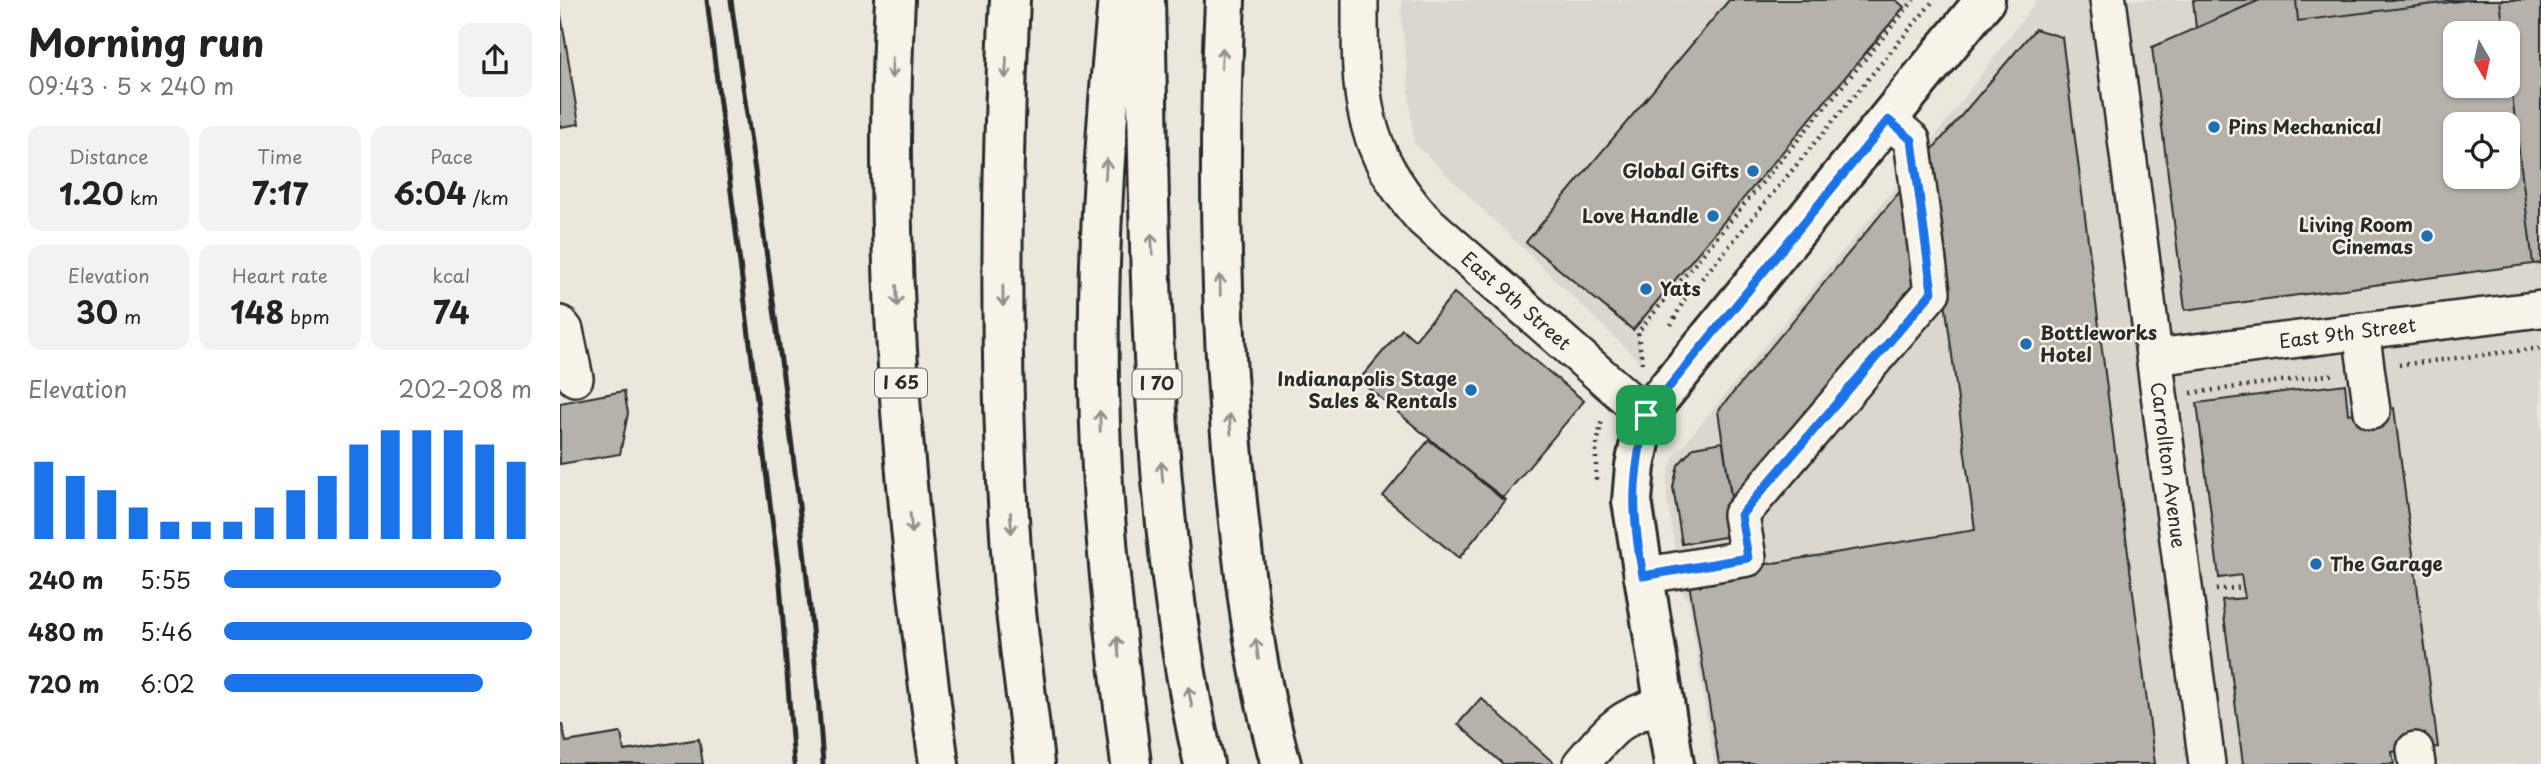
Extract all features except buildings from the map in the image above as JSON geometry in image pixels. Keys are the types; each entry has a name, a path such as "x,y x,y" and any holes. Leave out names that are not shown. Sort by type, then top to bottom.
{"main road":[{"name":"I 65","path":"895,0 891,143 904,442 913,556 939,764"},
{"path":"1010,0 1002,160 1004,372 1014,589 1034,764"},
{"path":"1118,0 1104,207 1100,423 1105,512 1131,764"},
{"name":"I 70","path":"1145,0 1155,341 1163,480 1180,646 1204,764"},
{"path":"1225,0 1219,175 1224,353 1250,604 1258,659 1281,764"},
{"path":"1674,764 1632,501 1635,467 1646,415 1985,0"}],"street":[{"name":"East 9th Street","path":"1360,0 1360,76 1365,113 1370,136 1392,181 1423,219 1646,415"},
{"name":"Carrollton Avenue","path":"2108,0 2207,764"},
{"path":"1643,576 1748,558 1741,515 1932,292 1912,140 1888,120"},
{"name":"East 9th Street","path":"2155,357 2541,309"},
{"path":"560,324 565,330 575,378"},
{"path":"2361,331 2372,411"},
{"path":"1581,764 1610,730 1632,713 1664,704"}],"path":[{"path":"1649,356 1642,364 1638,332 1914,0"},
{"path":"1667,332 1684,300 1934,0"},
{"path":"2211,591 2243,587"}],"shaded area":[{"path":"1403,0 1914,0 1638,332 1642,364 1414,143 1401,11"},
{"path":"2037,0 2541,0 2541,764 1714,764 1689,604 1682,590 1667,499 1667,478 1673,458 1915,163"}],"railway":[{"path":"707,0 780,583 794,764"},
{"path":"731,0 796,477 823,764"}],"place":[{"name":"Pins Mechanical","path":"2214,127"},
{"name":"Global Gifts","path":"1753,171"},
{"name":"Love Handle","path":"1713,216"},
{"name":"Living Room Cinemas","path":"2427,236"},
{"name":"Yats","path":"1646,289"},
{"name":"Bottleworks Hotel","path":"2026,344"},
{"name":"Indianapolis Stage Sales & Rentals","path":"1471,390"},
{"name":"The Garage","path":"2316,564"}],"route":[{"path":"1888,120 1912,140 1932,292 1741,515 1748,558 1643,576 1632,501 1635,467 1646,415 1888,120"}]}
